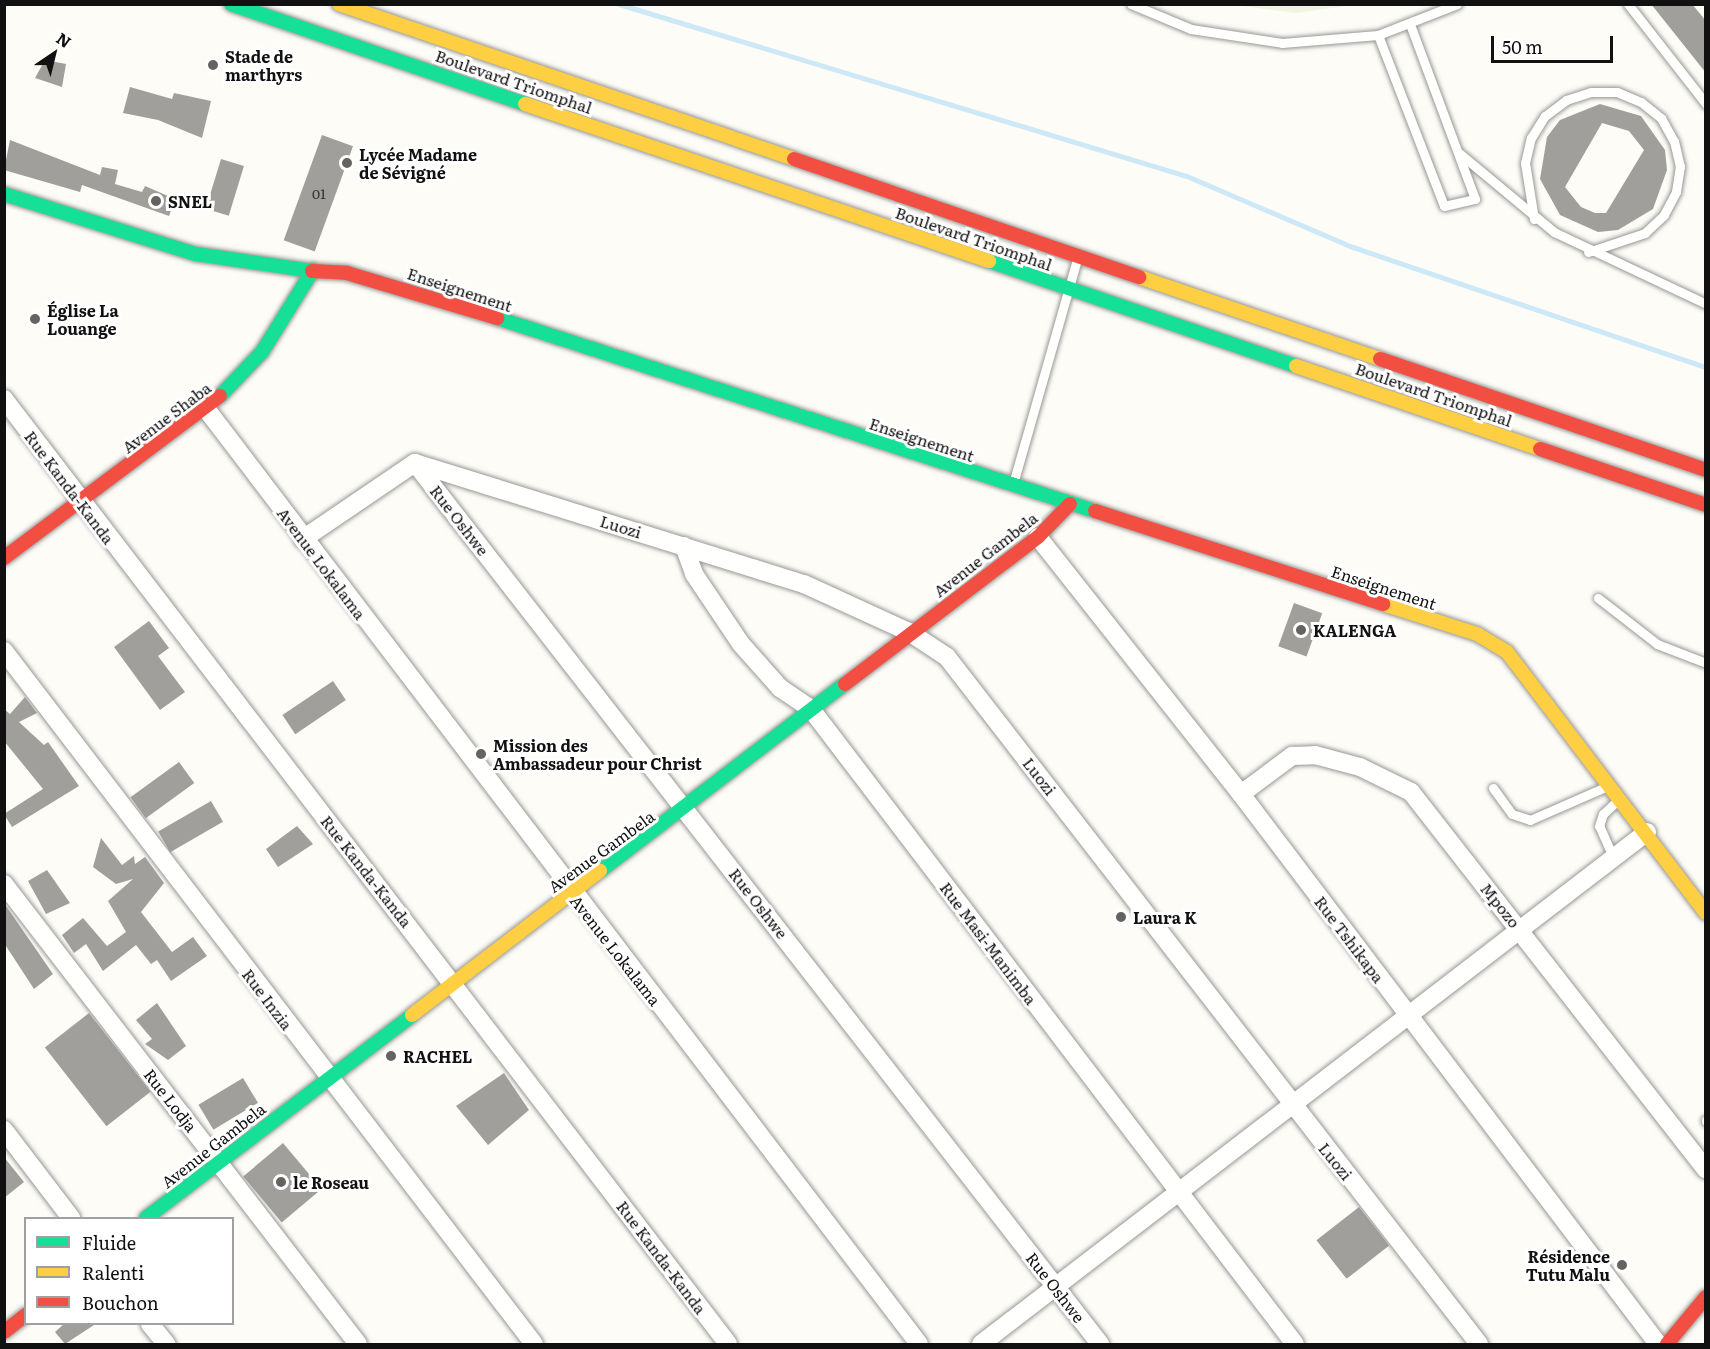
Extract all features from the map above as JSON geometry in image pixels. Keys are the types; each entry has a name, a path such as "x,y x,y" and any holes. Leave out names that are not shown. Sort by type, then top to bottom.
{"main road":[{"name":"Boulevard Triomphal","path":"231,4 1706,505"},
{"name":"Boulevard Triomphal","path":"339,4 1706,470"},
{"name":"Enseignement","path":"4,194 196,254 313,270 402,287 1477,634 1507,652 1532,678 1706,913"},
{"name":"Avenue Shaba","path":"4,558 79,501 207,410 262,352 313,270"},
{"name":"Avenue Gambela","path":"147,1217 217,1160 686,808 909,632 1038,537 1070,504"},
{"path":"1667,1344 1706,1297"},
{"path":"4,1332 24,1317"}],"street":[{"name":"Rue Kanda-Kanda","path":"4,399 79,501 453,981 728,1344"},
{"name":"Avenue Lokalama","path":"207,410 572,893 919,1344"},
{"path":"303,539 416,463"},
{"name":"Luozi","path":"416,463 804,584 909,632 947,657 1294,1109 1479,1344"},
{"name":"Rue Oshwe","path":"416,463 1100,1344"},
{"name":"Rue Tshikapa","path":"1038,537 1241,794 1658,1344"},
{"name":"Rue Masi-Manimba","path":"684,546 694,574 741,644 780,688 811,709 1295,1344"},
{"name":"Rue Inzia","path":"4,651 327,1078 534,1344"},
{"name":"Mpozo","path":"1241,794 1292,756 1315,755 1385,776 1411,792 1522,930 1706,1169"},
{"path":"981,1344 1178,1193 1294,1109 1647,832"},
{"name":"Rue Lodja","path":"4,884 357,1344"},
{"path":"4,1130 70,1217"},
{"path":"152,1325 166,1344"}],"lane":[{"path":"1131,4 1191,29 1282,43 1378,35 1457,4"},
{"path":"1628,4 1706,104"},
{"path":"1378,35 1444,206 1475,199 1410,24"},
{"path":"1534,219 1525,163 1531,138 1545,116 1566,100 1591,92 1617,92 1641,102 1661,118 1674,141 1680,166 1676,192 1664,215 1645,233 1588,252"},
{"path":"1458,152 1534,219 1588,252 1706,304"},
{"path":"1013,486 1078,255"},
{"path":"1598,598 1657,644 1706,663"},
{"path":"1493,788 1512,814 1530,820 1612,784"},
{"path":"1614,859 1599,826 1603,814 1622,797"}],"green space":[{"path":"1354,4 1296,13 1234,5"}],"building":[{"path":"1651,4 1692,4 1706,21 1706,73"},
{"path":"45,60 66,64 62,87 35,78"},
{"path":"130,87 172,99 174,93 211,101 202,138 158,120 123,113"},
{"path":"1600,104 1641,116 1665,150 1667,170 1653,209 1618,230 1598,232 1560,215 1540,179 1547,137 1560,120","holes":["1602,123 1629,131 1644,150 1606,213 1595,213 1581,207 1565,187"]},
{"path":"322,135 353,146 315,252 284,240"},
{"path":"10,140 100,175 102,167 118,170 115,184 142,192 145,186 175,199 169,216 82,185 80,192 4,170"},
{"path":"221,159 244,166 229,216 206,209"},
{"name":"KALENGA","path":"1294,603 1322,613 1306,656 1278,646"},
{"path":"149,621 169,648 158,656 185,692 160,710 114,647"},
{"path":"333,681 346,700 295,734 282,715"},
{"path":"25,697 37,713 19,722 44,745 48,742 79,786 12,827 4,814 43,789 4,741 4,709 10,714"},
{"path":"179,762 194,783 146,818 130,797"},
{"path":"211,801 223,822 170,852 158,832"},
{"path":"297,826 313,844 278,867 266,849"},
{"path":"101,838 122,865 134,856 135,864 145,857 164,883 141,912 172,952 193,937 207,956 171,981 157,960 151,964 136,945 103,971 86,944 74,953 62,935 83,918 107,946 126,932 108,901 133,879 116,884 93,867"},
{"path":"47,870 70,903 46,914 28,881"},
{"path":"4,903 53,974 34,989 4,943"},
{"path":"157,1003 186,1046 168,1060 145,1044 152,1039 136,1020"},
{"path":"89,1013 151,1092 106,1126 45,1047"},
{"path":"504,1073 529,1110 488,1145 456,1106"},
{"path":"243,1078 258,1103 213,1130 198,1105"},
{"name":"le Roseau","path":"283,1143 322,1189 282,1222 243,1176"},
{"path":"4,1157 24,1182 4,1198"},
{"path":"1359,1207 1389,1246 1347,1279 1316,1240"},
{"path":"63,1325 94,1325 65,1344 55,1332"}],"waterway":[{"path":"619,4 1187,176 1353,247 1706,367"}],"traffic: fast":[{"path":"231,4 525,104"},
{"path":"4,194 196,254 312,271"},
{"path":"989,261 1296,366"},
{"path":"220,396 262,352 313,270"},
{"path":"497,318 1095,511"},
{"path":"600,871 845,684"},
{"path":"147,1217 412,1015"}],"traffic: slow":[{"path":"339,4 794,159"},
{"path":"525,104 989,261"},
{"path":"1139,277 1380,359"},
{"path":"1296,366 1540,449"},
{"path":"1383,604 1477,634 1507,652 1706,913"},
{"path":"412,1015 600,871"}],"traffic: jam":[{"path":"794,159 1139,277"},
{"path":"312,271 347,273 497,318"},
{"path":"1380,359 1706,470"},
{"path":"4,558 220,396"},
{"path":"1540,449 1706,505"},
{"path":"845,684 1038,537 1070,504"},
{"path":"1095,511 1383,604"},
{"path":"1667,1344 1706,1297"},
{"path":"4,1332 24,1317"}],"place":[{"name":"Stade de marthyrs","path":"213,65"},
{"name":"Lycée Madame de Sévigné","path":"347,163"},
{"name":"SNEL","path":"156,201"},
{"name":"Église La Louange","path":"35,319"},
{"name":"KALENGA","path":"1301,630"},
{"name":"Mission des Ambassadeur pour Christ","path":"481,754"},
{"name":"Laura K","path":"1121,917"},
{"name":"RACHEL","path":"391,1056"},
{"name":"le Roseau","path":"281,1182"},
{"name":"Résidence Tutu Malu","path":"1622,1265"}]}
